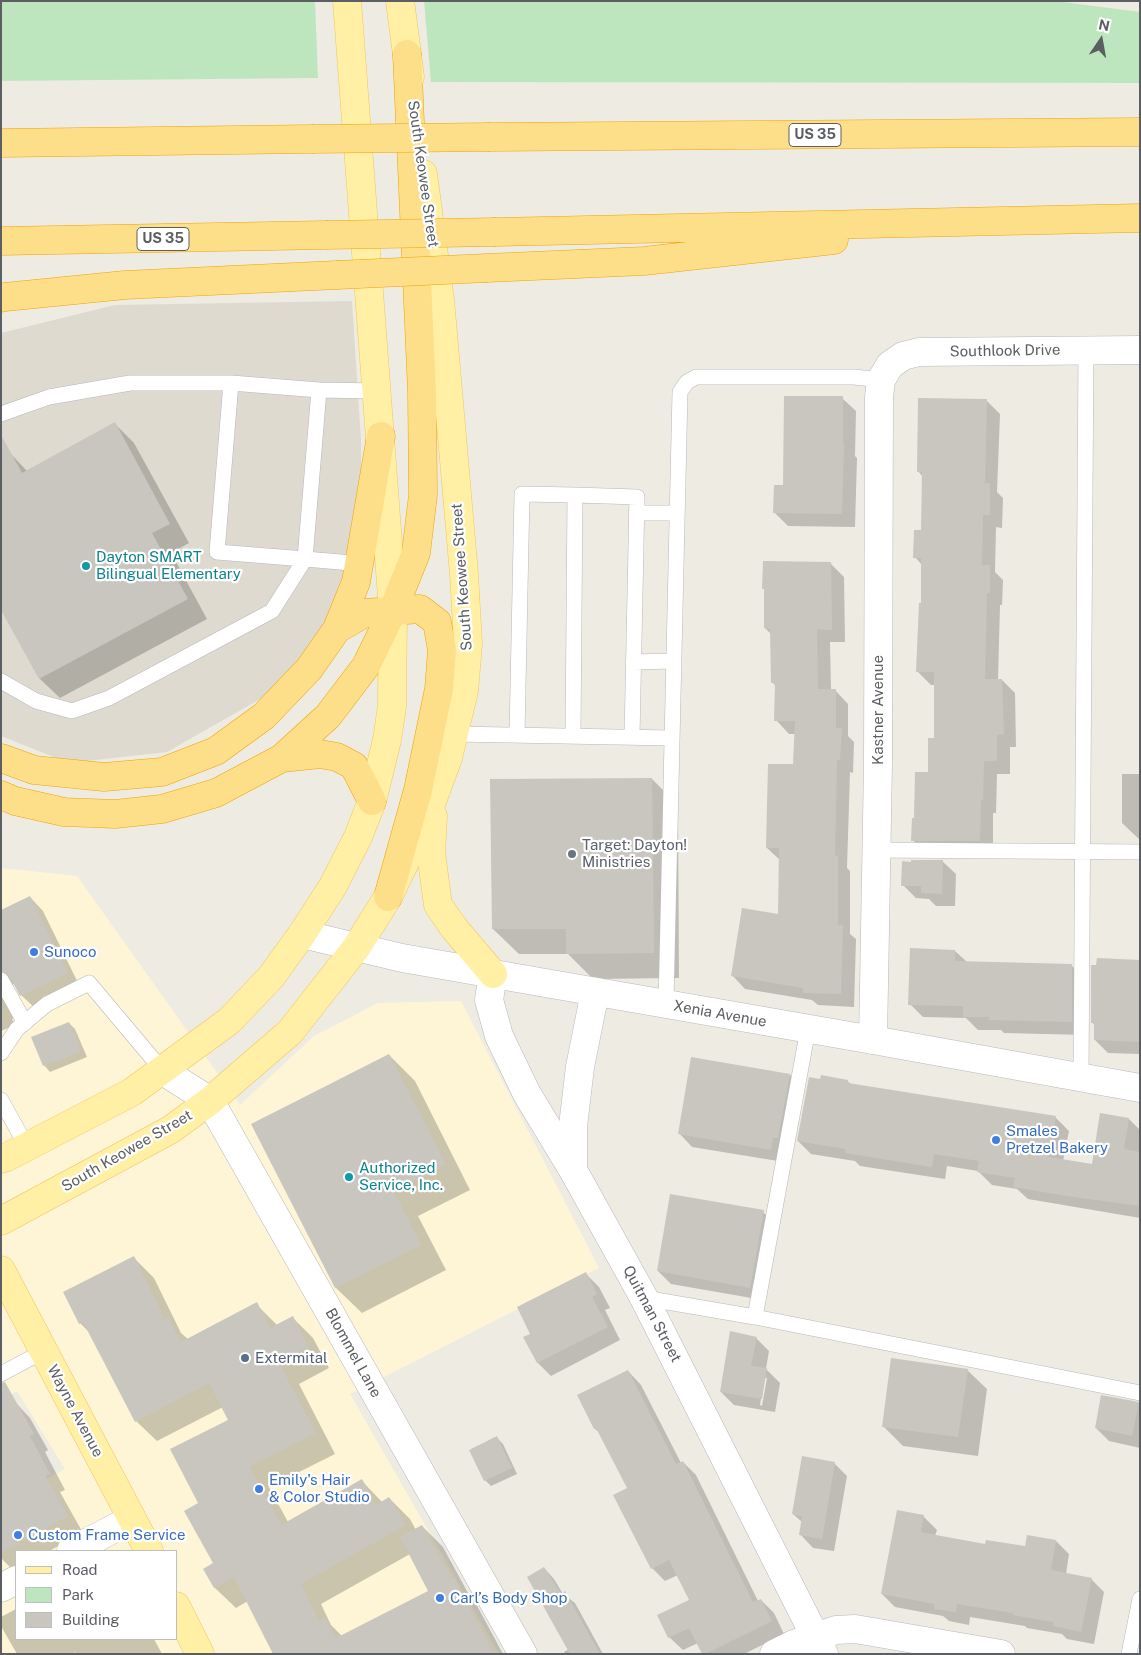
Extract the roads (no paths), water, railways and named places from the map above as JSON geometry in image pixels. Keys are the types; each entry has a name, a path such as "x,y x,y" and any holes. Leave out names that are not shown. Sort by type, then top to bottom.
{"highway":[{"path":"1,796 64,812 115,814 162,809 216,793 282,758 328,716 366,666 393,610 416,553 423,494 422,392 407,54"},
{"name":"US 35","path":"1,143 1140,132"},
{"path":"1,137 108,141"},
{"name":"US 35","path":"1,241 1140,218"},
{"path":"1,298 5,296 125,285 644,261 1014,220"},
{"path":"1,758 34,770 104,777 162,772 216,751 264,716 309,669 337,630 356,582 381,436"},
{"path":"337,630 365,613 420,609 436,622 442,650 439,689 418,790 388,897"},
{"path":"282,758 320,754 337,757 354,766 372,801"}],"main road":[{"path":"1,1159 132,1092 229,1021 271,978 302,934 332,886 358,837 372,801 388,740 392,706 393,610 347,1"},
{"name":"South Keowee Street","path":"1,1221 170,1130 210,1101 290,1032 356,948 388,897 424,823 448,758 464,691 468,644 440,300 400,1"},
{"path":"434,797 431,853 438,905 454,928 494,974"},
{"name":"Wayne Avenue","path":"1,1270 148,1550"},
{"path":"178,1610 200,1654"}],"street":[{"name":"Southlook Drive","path":"882,380 890,365 904,356 919,352 1140,350"},
{"name":"Kastner Avenue","path":"873,1040 879,397 882,380"},
{"name":"Xenia Avenue","path":"302,934 402,958 1140,1088"},
{"name":"Quitman Street","path":"494,974 489,1000 500,1036 527,1094 573,1170 644,1298 819,1645"},
{"path":"573,1170 572,1126 580,1067 595,992"},
{"name":"Blommel Lane","path":"163,1071 210,1101 523,1654"},
{"path":"73,1550 132,1519"},
{"path":"1,1588 15,1581"},
{"path":"774,1654 794,1644 819,1645 836,1630 855,1629 1001,1654"}],"lane":[{"path":"1081,1078 1086,350"},
{"path":"666,1004 680,392 687,382 696,377 854,377 882,380"},
{"path":"1,414 49,397 130,383 231,383 319,390 377,391"},
{"path":"231,383 217,552 359,564"},
{"path":"1,681 36,702 72,710 109,698 272,611 305,559 319,390"},
{"path":"517,735 522,494 575,494 637,497 632,737"},
{"path":"572,736 575,494"},
{"path":"636,513 676,513"},
{"path":"633,662 673,662"},
{"path":"454,734 671,738"},
{"path":"876,850 1140,852"},
{"path":"1,980 25,1023"},
{"path":"1,1053 18,1029 48,1004 89,983 163,1071"},
{"path":"755,1317 808,1029"},
{"path":"1,1100 27,1147"},
{"path":"644,1298 755,1317 1140,1393"},
{"path":"1,1374 44,1351"},
{"path":"1130,1654 1140,1600"}],"place":[{"name":"Dayton SMART Bilingual Elementary","path":"86,566"},
{"name":"Target: Dayton! Ministries","path":"572,854"},
{"name":"Sunoco","path":"34,952"},
{"name":"Smales Pretzel Bakery","path":"996,1140"},
{"name":"Authorized Service, Inc.","path":"349,1177"},
{"name":"Extermital","path":"245,1358"},
{"name":"Emily's Hair & Color Studio","path":"259,1489"},
{"name":"Custom Frame Service","path":"18,1535"},
{"name":"Carl’s Body Shop","path":"440,1598"}]}
